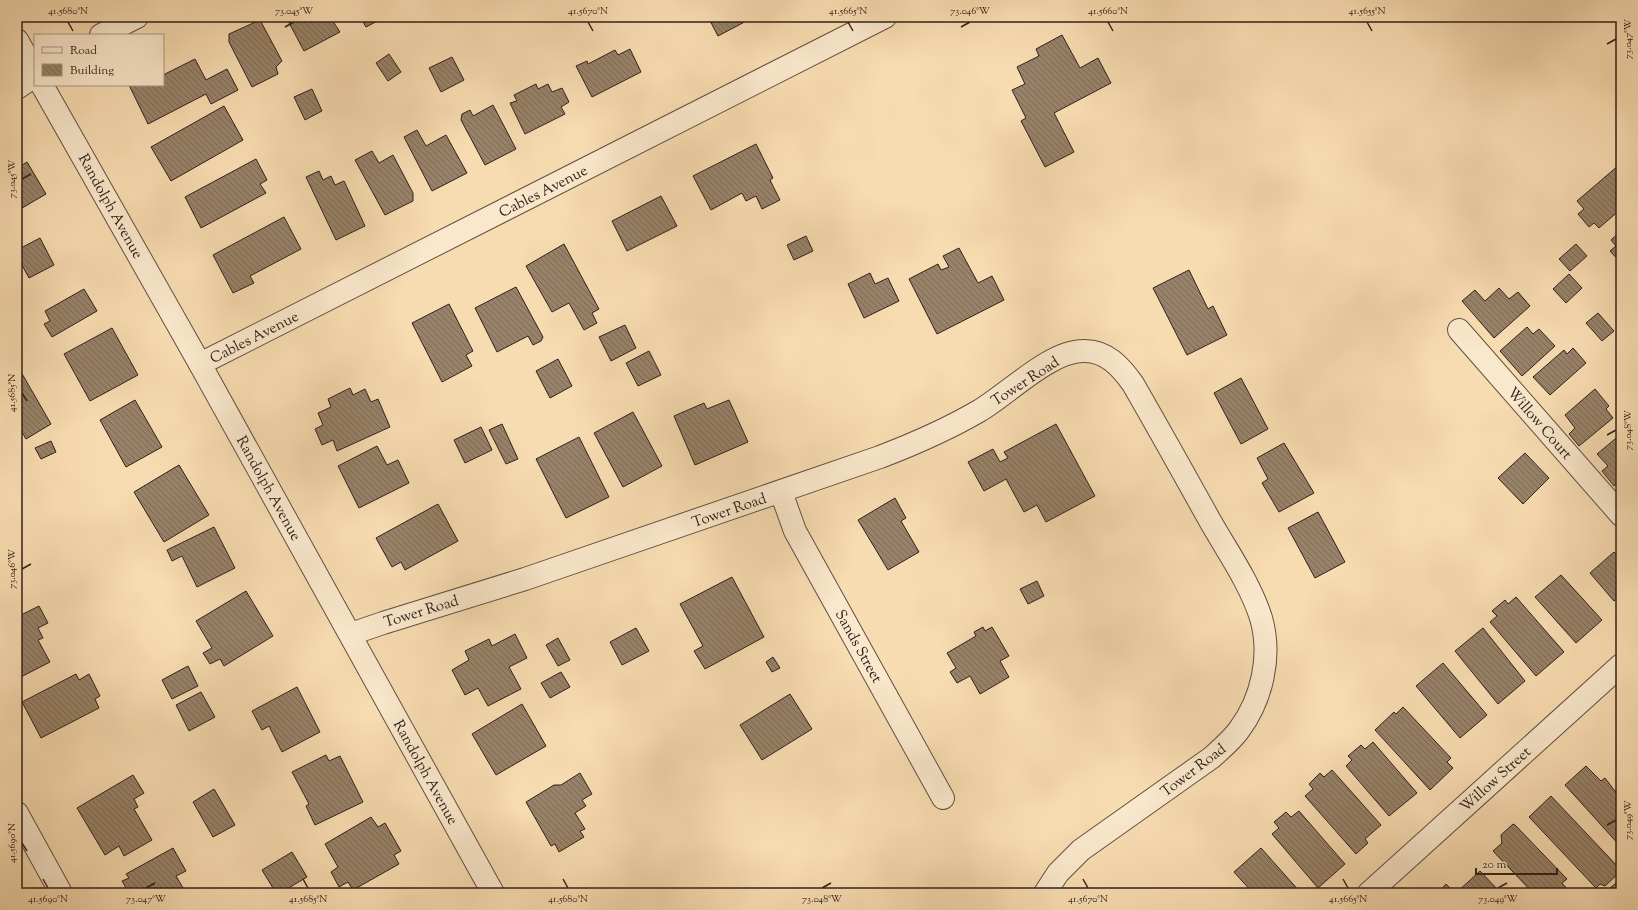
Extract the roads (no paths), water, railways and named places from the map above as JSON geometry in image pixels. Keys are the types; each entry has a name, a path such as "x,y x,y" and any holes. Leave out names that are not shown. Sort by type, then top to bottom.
{"street":[{"path":"103,34 137,17"},
{"name":"Cables Avenue","path":"200,364 885,17"},
{"path":"17,40 34,70"},
{"path":"17,88 34,77"},
{"name":"Randolph Avenue","path":"43,86 351,634 493,893"},
{"name":"Willow Court","path":"1459,330 1621,516"},
{"name":"Tower Road","path":"351,634 383,622 525,579 880,457 935,434 980,410 1042,367 1065,354 1083,351 1098,353 1115,363 1133,384 1245,582 1261,619 1265,650 1264,668 1261,687 1254,705 1246,720 1230,740 1211,758 1081,850 1058,873 1045,893"},
{"name":"Sands Street","path":"781,492 795,531 943,798"},
{"name":"Willow Street","path":"1368,893 1621,666"},
{"path":"17,812 61,893"}]}
